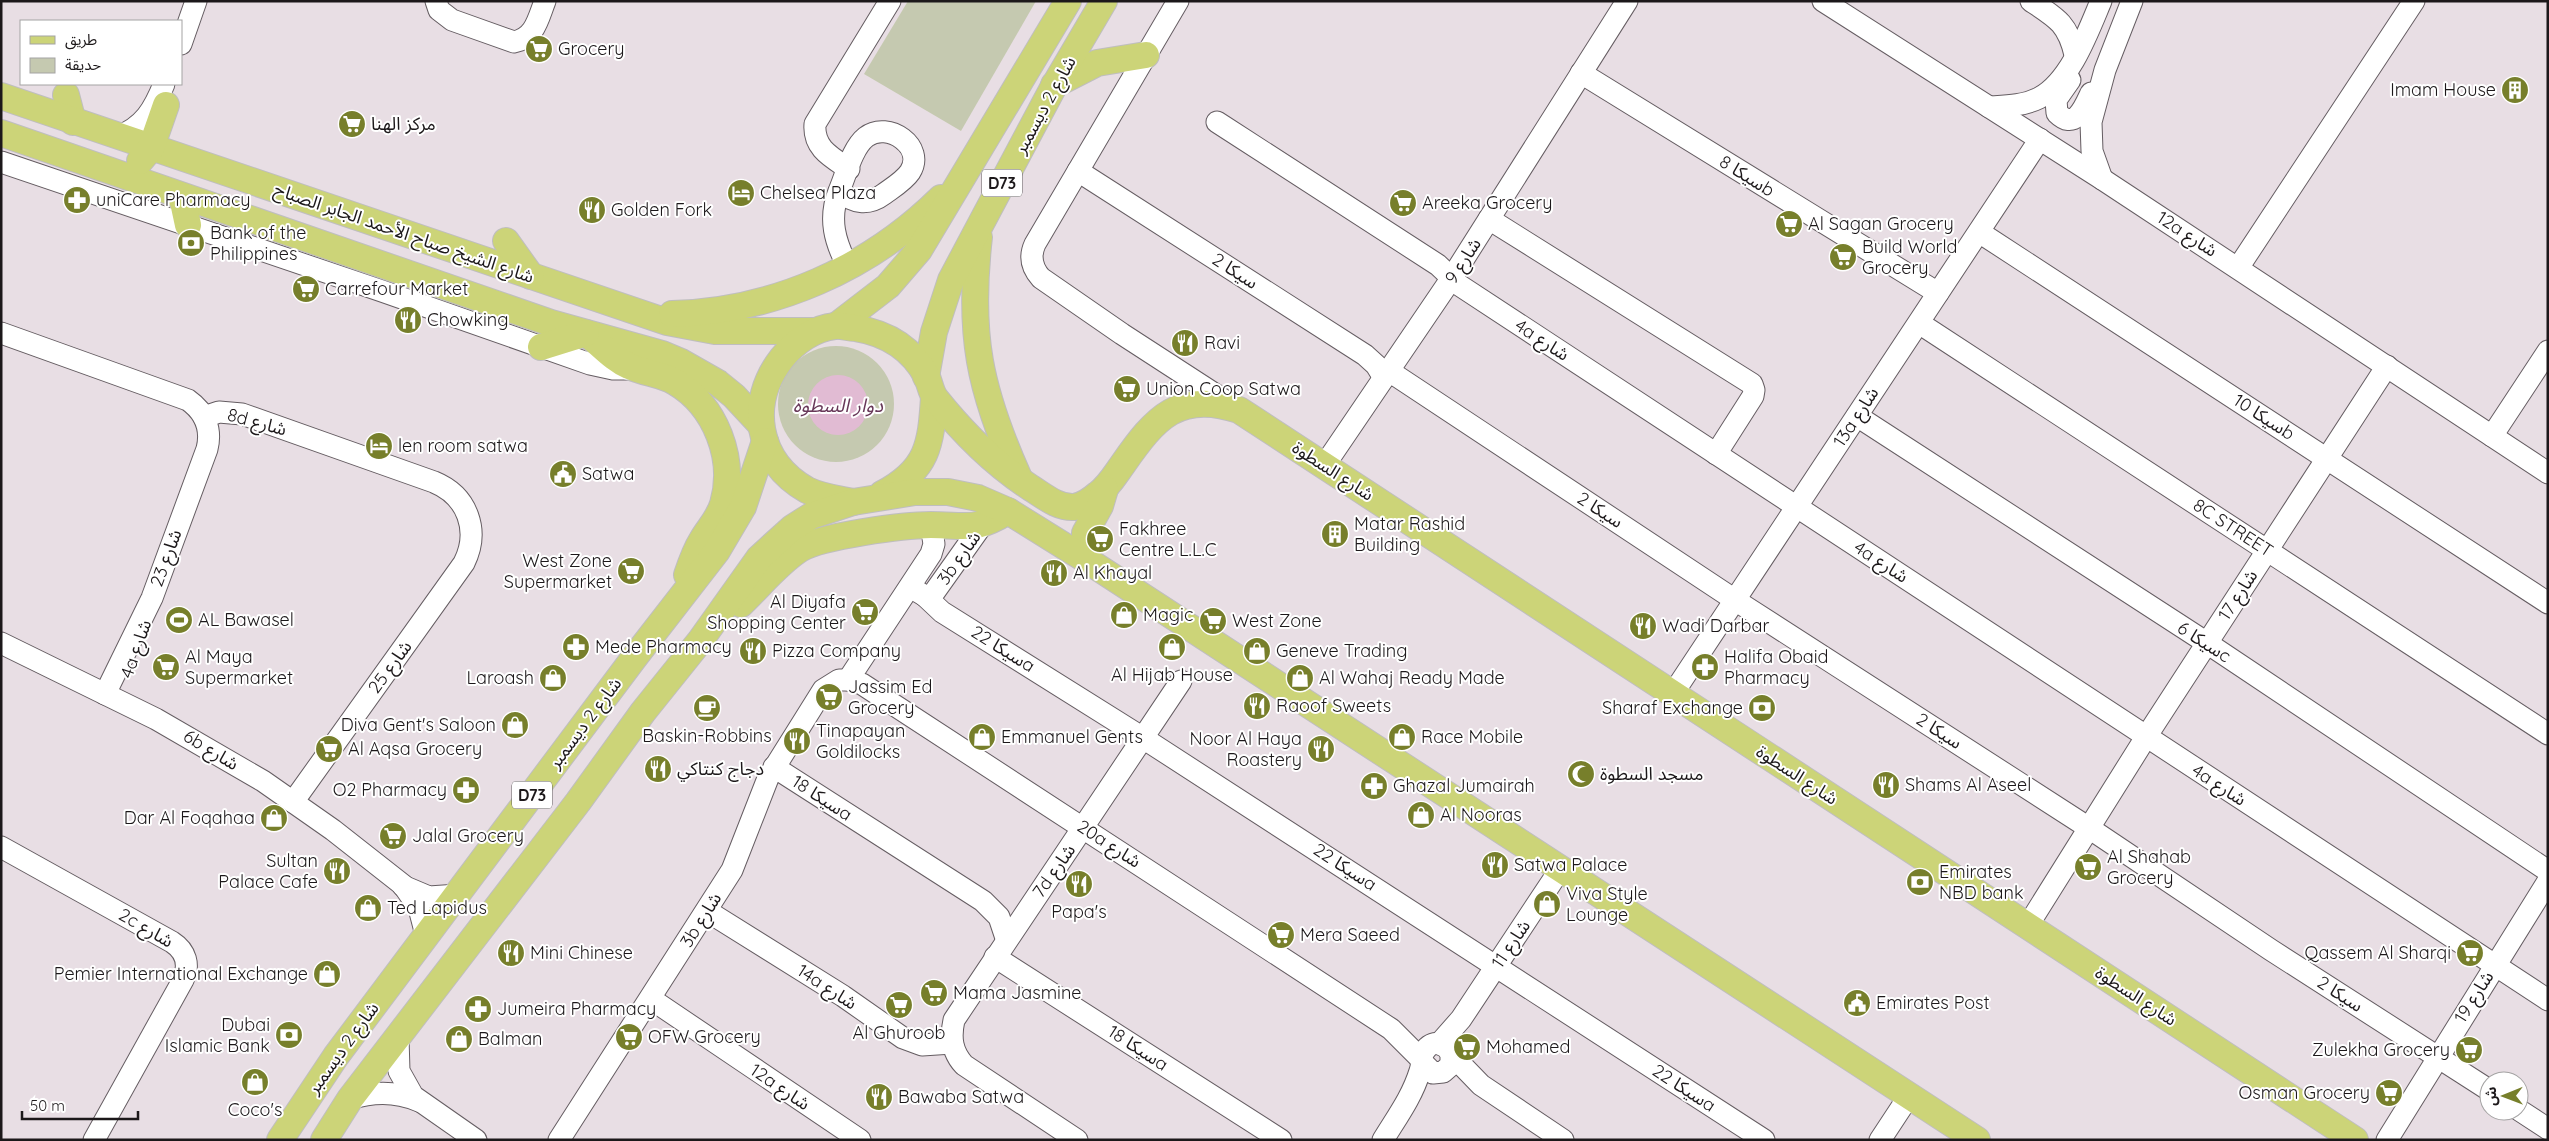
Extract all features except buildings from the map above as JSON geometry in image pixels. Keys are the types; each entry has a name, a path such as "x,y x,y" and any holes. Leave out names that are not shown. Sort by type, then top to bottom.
{"main road":[{"name":"شارع 2 ديسمبر","path":"825,328 870,302 904,269 932,230 1068,1"},
{"name":"شارع 2 ديسمبر","path":"930,387 941,305 951,280 1054,86 1104,1"},
{"path":"1054,86 1098,63 1146,55"},
{"path":"12,137 46,137 130,163 163,152 167,91"},
{"path":"66,95 73,122"},
{"name":"شارع الشيخ صباح الأحمد الجابر الصباح","path":"1,96 117,137 644,314 691,328 715,331 825,328"},
{"name":"شارع الشيخ صباح الأحمد الجابر الصباح","path":"12,137 551,323 662,354 700,371 734,396 763,434"},
{"path":"644,314 702,312 760,302 804,288 858,261 925,214 963,176"},
{"path":"182,197 188,225"},
{"path":"980,223 974,286 975,334 989,406 1020,481"},
{"path":"506,241 531,276"},
{"path":"865,499 898,486 915,470 928,449 932,435 930,387 911,354 890,338 874,332 825,328 791,348 773,370 762,396 763,434 774,460 789,477 808,490 830,498 865,499 915,492 948,492 978,498 1008,511 1085,558 1977,1140"},
{"path":"541,347 586,333 620,361 636,369 674,381 696,398 714,421 724,452 726,484 722,507 696,549 680,597"},
{"name":"شارع السطوة","path":"930,387 976,445 1020,481 1054,503 1064,506 1083,505 1105,488 1146,431 1161,416 1179,407 1199,402 1220,404 1239,410 2346,1137"},
{"name":"شارع 2 ديسمبر","path":"280,1140 336,1056 680,597 717,551 743,507 763,434"},
{"path":"1085,558 1085,533 1100,506 1105,488"},
{"name":"شارع 2 ديسمبر","path":"324,1140 350,1099 578,802 643,712 700,641 739,584 775,541 811,516 865,499"},
{"path":"700,641 800,549 822,540 931,525 966,528 982,525 1008,511"}],"street":[{"path":"182,41 196,1"},
{"path":"436,1 439,10 452,20 514,42 523,40 531,35 545,1"},
{"path":"851,164 823,151 818,145 815,131 818,118 890,1"},
{"path":"1078,171 1178,1"},
{"name":"شارع 9","path":"1324,466 1451,279 1627,1"},
{"name":"12a شارع","path":"1822,1 2102,179 2548,473"},
{"path":"2031,1 2056,17 2080,48 2076,71 2056,100 2057,113 2067,120 2079,116 2105,70"},
{"path":"1989,107 2013,105 2039,98 2060,81 2080,48 2101,1"},
{"path":"2102,179 2092,151 2090,132 2105,70 2132,1"},
{"path":"2238,268 2414,1"},
{"name":"سيكا 8b","path":"1581,74 1938,294"},
{"path":"117,137 137,127 145,120 157,101 167,91"},
{"name":"4a شارع","path":"1217,122 1438,265 1451,279 1716,454 1798,506 2548,1000"},
{"path":"839,192 849,199 860,202 876,199 908,175 914,159 907,143 897,136 885,132 866,137 851,164 839,192 834,206 834,221 858,261"},
{"name":"13a شارع","path":"1672,696 2040,139"},
{"path":"1,162 601,367 636,369"},
{"name":"شارع السطوة","path":"1078,171 1035,244 1031,258 1032,265 1042,278 1122,334 1239,410"},
{"name":"سيكا 2","path":"1078,171 1365,355 1387,374 2089,828 2271,950 2479,1083"},
{"path":"1489,219 1752,384 1753,396 1716,454"},
{"name":"سيكا 10b","path":"1978,232 2548,603"},
{"name":"8C STREET","path":"1918,323 2548,734"},
{"name":"8d شارع","path":"1,333 181,397 194,405 204,417 219,412 242,414 443,486 460,501 466,510 471,527"},
{"path":"2492,436 2548,351"},
{"name":"شارع 17","path":"2027,927 2146,737 2386,366"},
{"name":"سيكا 6c","path":"1857,416 2207,643 2548,872"},
{"name":"شارع 23","path":"112,697 152,598 206,449 209,433 204,417"},
{"name":"3b شارع","path":"559,1140 707,911 739,854 774,767 823,690 839,680 848,680 918,591 933,549 931,525"},
{"name":"3b شارع","path":"918,591 935,591 982,525"},
{"name":"شارع 25","path":"293,802 464,564 471,546 471,527"},
{"name":"سيكا 22a","path":"918,591 942,612 1496,964 1764,1140"},
{"name":"6b شارع","path":"1,643 199,742 293,802 368,857 403,886 419,908 426,935"},
{"name":"20a شارع","path":"848,680 862,684 1391,1029 1417,1039 1438,1058 1564,1140"},
{"name":"7d شارع","path":"952,1043 952,1026 959,1010 1181,681"},
{"name":"سيكا 18a","path":"774,767 983,901 999,917 1006,938"},
{"name":"2c شارع","path":"1,847 172,942 183,952 186,959 187,966 183,980 94,1140"},
{"name":"شارع 11","path":"1383,1140 1560,868"},
{"name":"شارع 19","path":"2387,1140 2494,965 2548,881"},
{"name":"6b شارع","path":"403,886 429,897 458,895"},
{"name":"14a شارع","path":"707,911 843,996 903,1038 922,1044 952,1043"},
{"name":"سيكا 18a","path":"995,957 1281,1140"},
{"name":"12a شارع","path":"651,999 860,1140"},
{"path":"398,1037 399,1071 406,1085 420,1101"},
{"path":"952,1043 954,1051 964,1065 1077,1140"},
{"path":"350,1099 383,1092 406,1095 420,1101 476,1140"},
{"path":"1880,1140 1909,1096"},
{"path":"2529,1117 2548,1129"}],"green space":[{"path":"908,1 1036,1 961,131 864,74"},
{"path":"836,346 858,351 877,363 889,382 894,404 889,426 877,445 858,457 836,462 814,457 795,445 783,426 778,404 783,382 795,363 814,351"}],"water":[{"name":"دوار السطوة","path":"832,375 844,375 855,380 863,388 868,399 866,417 855,430 844,435 832,435 821,430 813,422 808,411 808,399 813,388 821,380"}],"place":[{"name":"Grocery","path":"539,49"},
{"name":"Imam House","path":"2515,90"},
{"name":"مركز الهنا","path":"352,124"},
{"name":"Chelsea Plaza","path":"741,193"},
{"name":"uniCare Pharmacy","path":"77,200"},
{"name":"Areeka Grocery","path":"1403,203"},
{"name":"Golden Fork","path":"592,210"},
{"name":"Al Sagan Grocery","path":"1789,224"},
{"name":"Bank of the Philippines","path":"191,243"},
{"name":"Build World Grocery","path":"1843,257"},
{"name":"Carrefour Market","path":"306,289"},
{"name":"Chowking","path":"408,320"},
{"name":"Ravi","path":"1185,343"},
{"name":"Union Coop Satwa","path":"1127,389"},
{"name":"len room satwa","path":"379,446"},
{"name":"Satwa","path":"563,474"},
{"name":"Matar Rashid Building","path":"1335,534"},
{"name":"Fakhree Centre L.L.C","path":"1100,539"},
{"name":"West Zone Supermarket","path":"631,571"},
{"name":"Al Khayal","path":"1054,573"},
{"name":"Al Diyafa Shopping Center","path":"865,612"},
{"name":"Magic","path":"1124,615"},
{"name":"AL Bawasel","path":"179,620"},
{"name":"West Zone","path":"1213,621"},
{"name":"Wadi Darbar","path":"1643,626"},
{"name":"Mede Pharmacy","path":"576,647"},
{"name":"Al Hijab House","path":"1172,647"},
{"name":"Pizza Company","path":"753,651"},
{"name":"Geneve Trading","path":"1257,651"},
{"name":"Al Maya Supermarket","path":"166,667"},
{"name":"Halifa Obaid Pharmacy","path":"1705,667"},
{"name":"Laroash","path":"553,678"},
{"name":"Al Wahaj Ready Made","path":"1300,678"},
{"name":"Jassim Ed Grocery","path":"829,697"},
{"name":"Raoof Sweets","path":"1257,706"},
{"name":"Baskin-Robbins","path":"707,708"},
{"name":"Sharaf Exchange","path":"1762,708"},
{"name":"Diva Gent's Saloon","path":"515,725"},
{"name":"Emmanuel Gents","path":"982,737"},
{"name":"Race Mobile","path":"1402,737"},
{"name":"Tinapayan Goldilocks","path":"797,741"},
{"name":"Al Aqsa Grocery","path":"329,749"},
{"name":"Noor Al Haya Roastery","path":"1321,749"},
{"name":"دجاج كنتاكي","path":"658,769"},
{"name":"مسجد السطوة","path":"1581,774"},
{"name":"Shams Al Aseel","path":"1886,785"},
{"name":"Ghazal Jumairah","path":"1374,786"},
{"name":"O2 Pharmacy","path":"466,790"},
{"name":"Al Nooras","path":"1421,815"},
{"name":"Dar Al Foqahaa","path":"274,818"},
{"name":"Jalal Grocery","path":"393,836"},
{"name":"Satwa Palace","path":"1495,865"},
{"name":"Al Shahab Grocery","path":"2088,867"},
{"name":"Sultan Palace Cafe","path":"337,871"},
{"name":"Emirates NBD bank","path":"1920,882"},
{"name":"Papa's","path":"1079,884"},
{"name":"Viva Style Lounge","path":"1547,904"},
{"name":"Ted Lapidus","path":"368,908"},
{"name":"Mera Saeed","path":"1281,935"},
{"name":"Mini Chinese","path":"511,953"},
{"name":"Qassem Al Sharqi","path":"2470,953"},
{"name":"Pemier International Exchange","path":"327,974"},
{"name":"Mama Jasmine","path":"934,993"},
{"name":"Emirates Post","path":"1857,1003"},
{"name":"Al Ghuroob","path":"899,1005"},
{"name":"Jumeira Pharmacy","path":"478,1009"},
{"name":"Dubai Islamic Bank","path":"289,1035"},
{"name":"OFW Grocery","path":"629,1037"},
{"name":"Balman","path":"459,1039"},
{"name":"Mohamed","path":"1467,1047"},
{"name":"Zulekha Grocery","path":"2469,1050"},
{"name":"Coco's","path":"255,1082"},
{"name":"Osman Grocery","path":"2389,1093"},
{"name":"Bawaba Satwa","path":"879,1097"}]}
